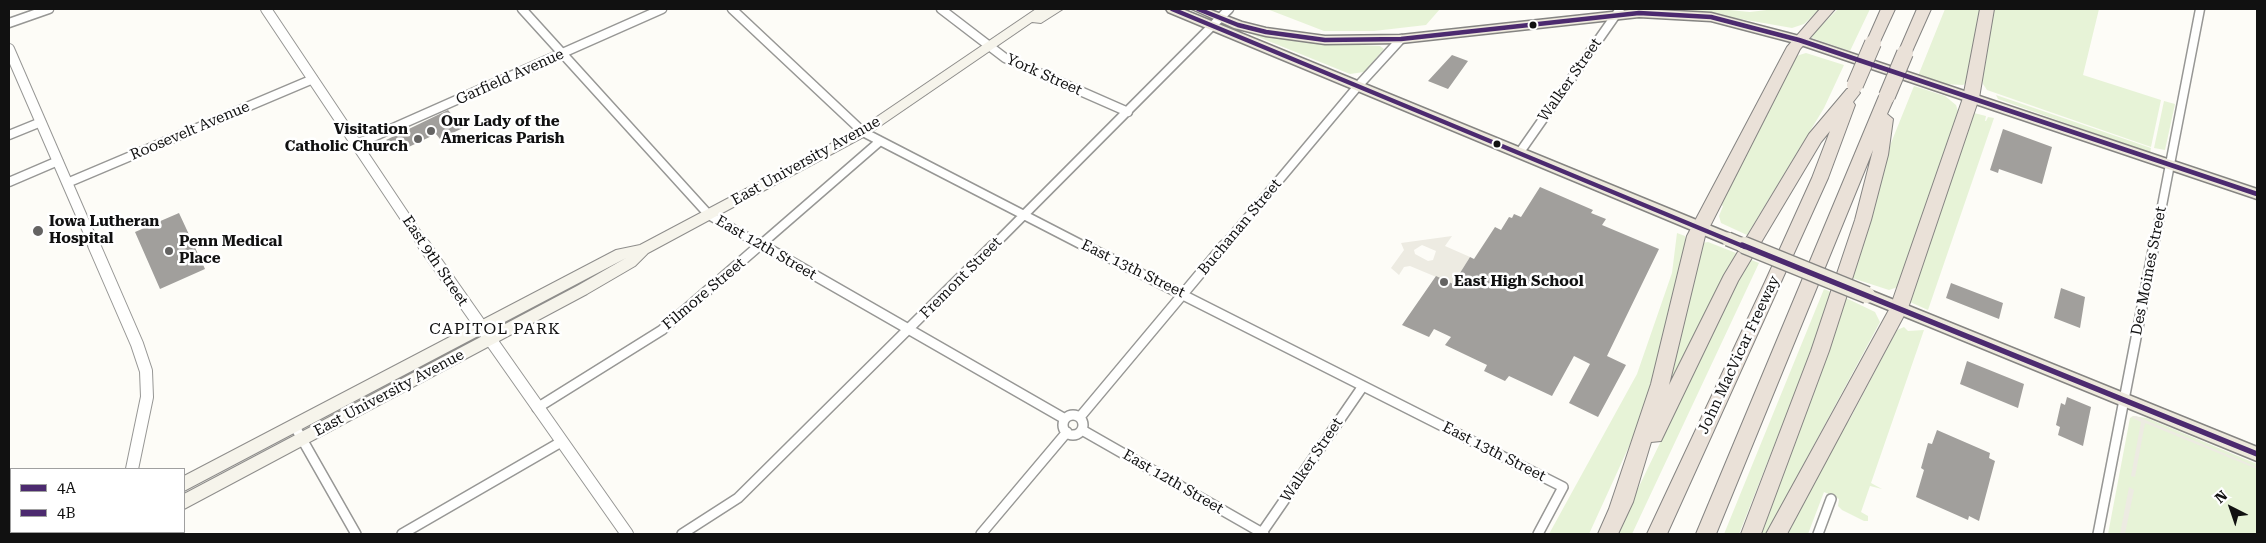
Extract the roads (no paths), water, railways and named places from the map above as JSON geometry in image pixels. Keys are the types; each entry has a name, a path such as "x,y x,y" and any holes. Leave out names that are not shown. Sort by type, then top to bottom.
{"highway":[{"path":"1619,511 1660,384 1700,227 1799,40 1828,9"},
{"name":"John MacVicar Freeway","path":"1657,534 1820,178 1854,89 1888,9"},
{"path":"1706,534 1924,9"},
{"path":"1776,534 1899,308 1971,98 1987,9"},
{"path":"1608,534 1685,370 1743,257 1815,138 1854,89"},
{"path":"1751,534 1820,351 1863,220 1880,155 1887,96"}],"main road":[{"name":"East University Avenue","path":"185,483 294,425 630,262 643,249 863,132 1043,9"},
{"name":"East University Avenue","path":"988,46 1057,9"},
{"path":"1172,9 1221,17 1358,86 2257,454"},
{"path":"1198,9 1238,25 1295,38 1333,40 1401,38 1618,12 1711,17 1799,40 2257,194"},
{"name":"East University Avenue","path":"185,501 302,439 486,333"}],"street":[{"path":"9,23 50,9"},
{"name":"East 9th Street","path":"266,9 537,408 627,534"},
{"name":"East 12th Street","path":"522,9 709,215 1065,419"},
{"name":"Garfield Avenue","path":"357,144 662,9"},
{"name":"East 13th Street","path":"732,9 863,132 879,142 1563,487 1538,534"},
{"name":"York Street","path":"942,9 1004,58 1128,112"},
{"path":"1648,9 1662,13"},
{"name":"Des Moines Street","path":"2098,534 2200,9"},
{"name":"Walker Street","path":"1520,152 1618,12"},
{"name":"Fremont Street","path":"682,534 738,498 1024,216 1221,17"},
{"name":"Buchanan Street","path":"1080,417 1358,86 1401,38"},
{"path":"9,49 137,344 146,371 147,397 132,468"},
{"name":"Roosevelt Avenue","path":"67,183 313,79"},
{"path":"9,135 41,122"},
{"name":"Filmore Street","path":"537,408 662,330 879,142"},
{"path":"9,182 58,162"},
{"name":"Walker Street","path":"1262,534 1362,386"},
{"path":"1074,416 1080,417 1084,422 1082,430 1074,434 1067,432 1063,427 1065,419 1074,416"},
{"path":"294,425 356,534"},
{"name":"East 12th Street","path":"1082,430 1262,534"},
{"path":"981,534 1067,432"},
{"path":"402,534 561,442"},
{"path":"1818,534 1831,499"}],"place":[{"name":"Our Lady of the Americas Parish","path":"431,131"},
{"name":"Visitation Catholic Church","path":"418,139"},
{"name":"Iowa Lutheran Hospital","path":"38,231"},
{"name":"Penn Medical Place","path":"169,251"},
{"name":"East High School","path":"1444,282"}],"district":[{"name":"CAPITOL PARK","path":"495,329"}]}
